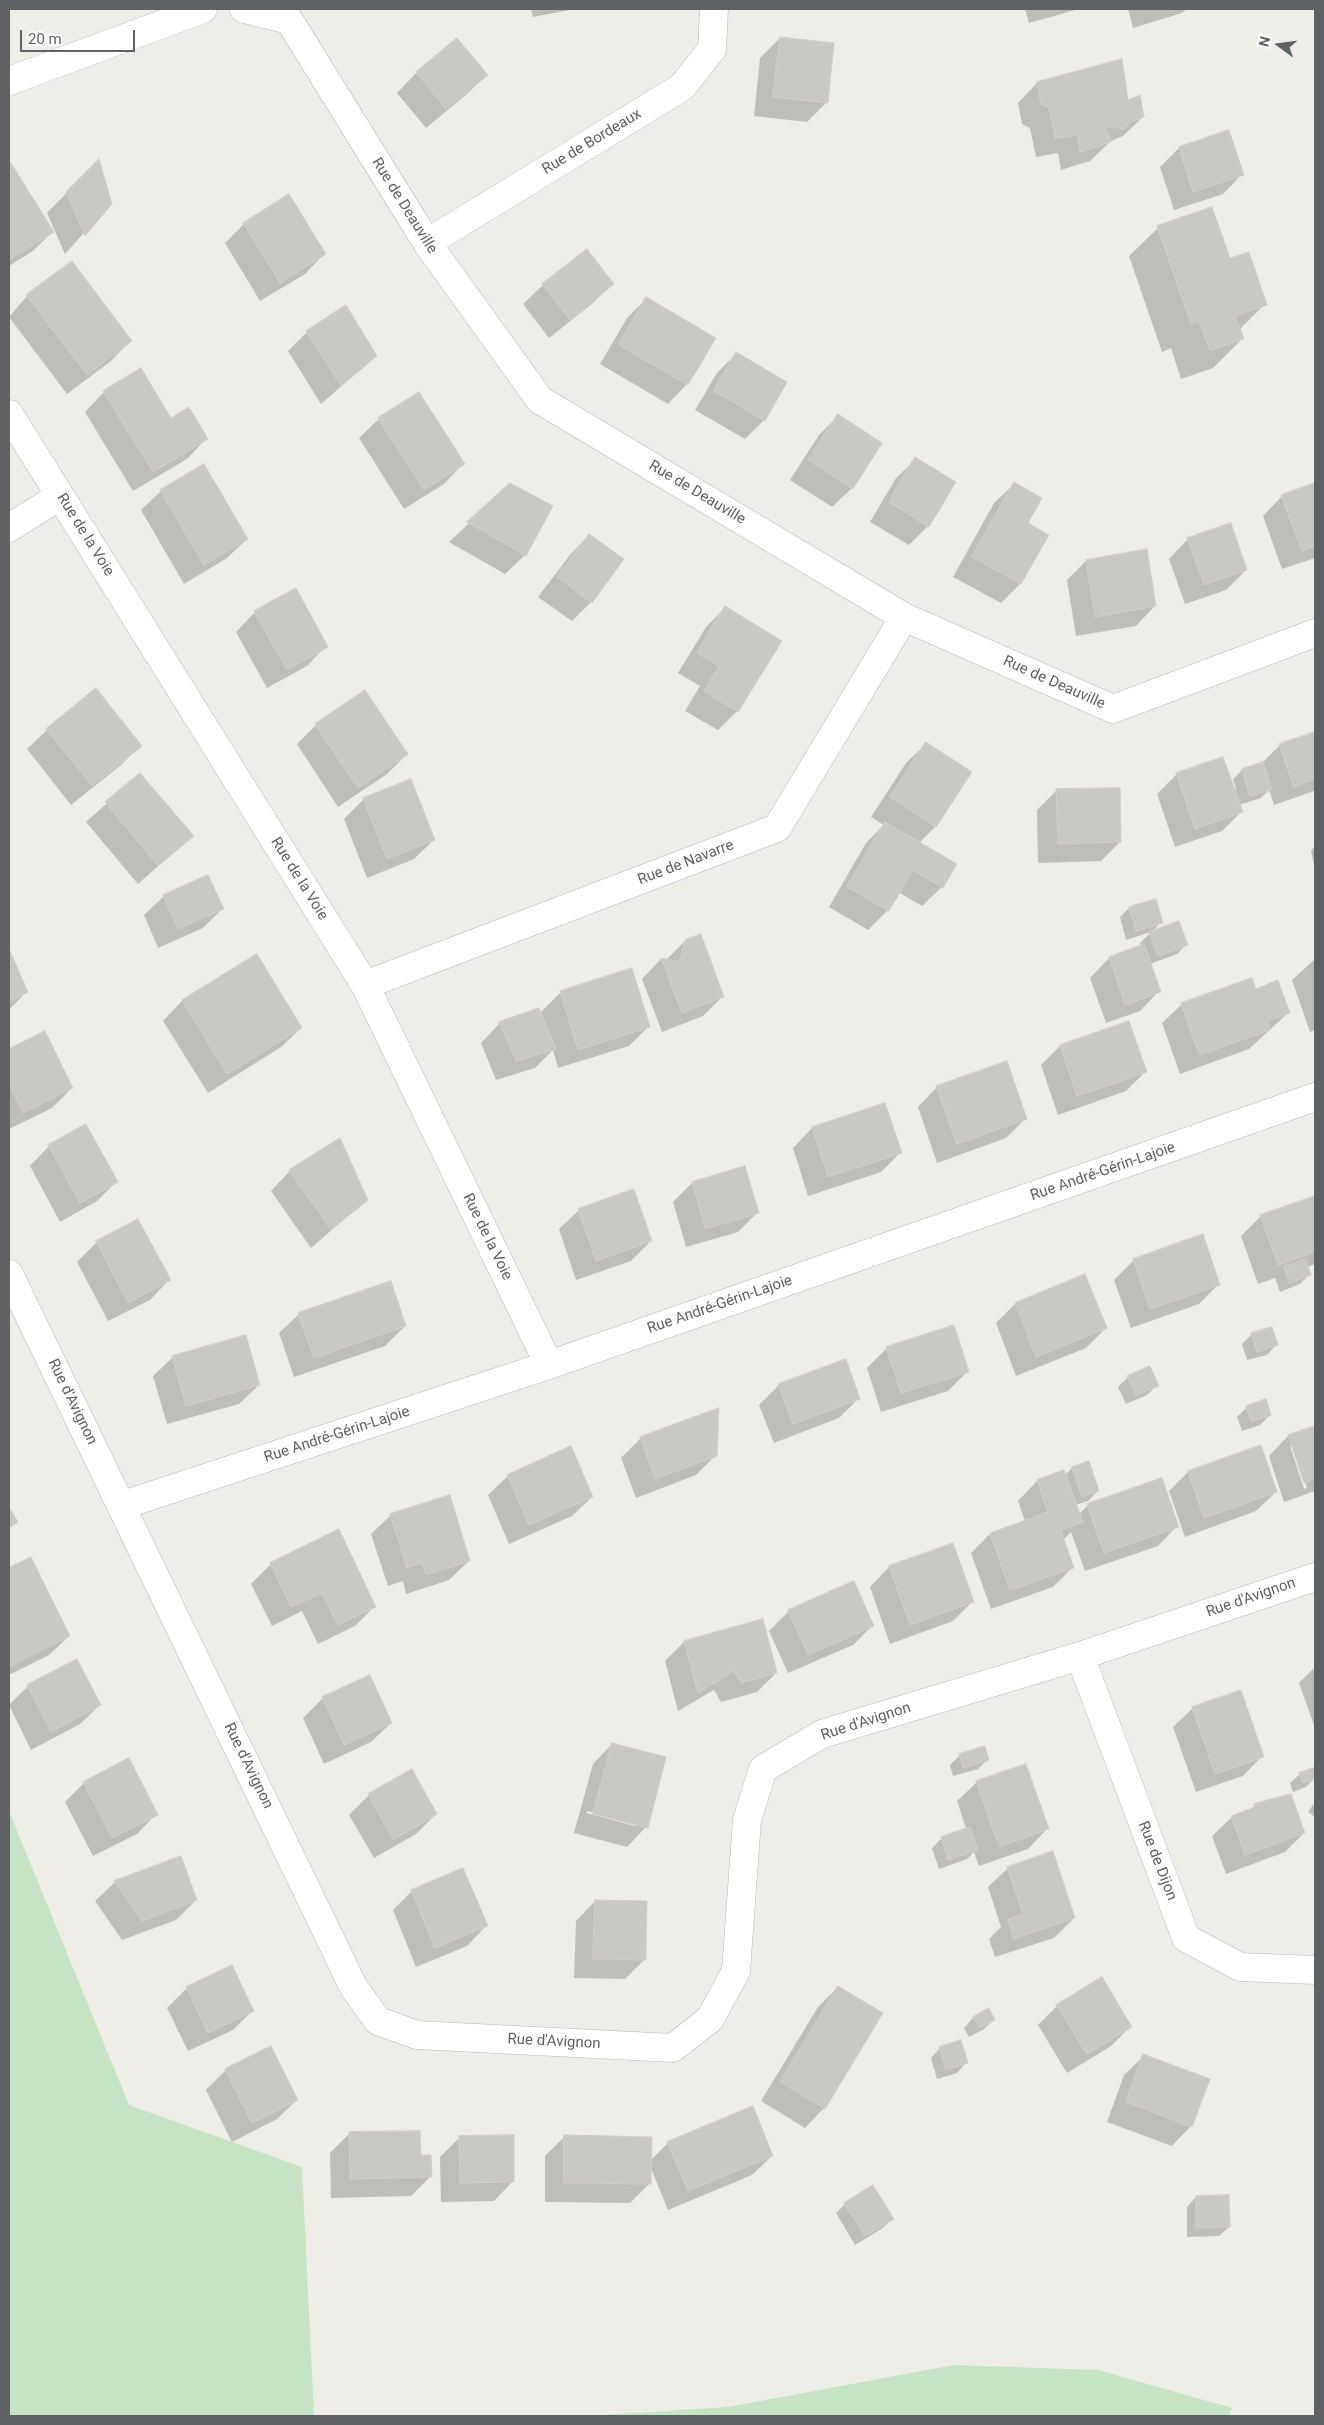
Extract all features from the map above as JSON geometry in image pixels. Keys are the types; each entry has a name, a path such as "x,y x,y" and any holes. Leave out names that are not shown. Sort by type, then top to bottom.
{"street":[{"path":"9,81 203,9"},
{"name":"Rue de Deauville","path":"244,9 289,20 427,243 540,400 904,617 1113,709 1315,633"},
{"name":"Rue de Bordeaux","path":"427,243 682,87 712,49 714,9"},
{"name":"Rue de la Voie","path":"9,414 365,985 549,1365"},
{"path":"9,528 60,496"},
{"name":"Rue de Navarre","path":"365,985 777,828 904,617"},
{"name":"Rue André-Gérin-Lajoie","path":"122,1505 549,1365 1315,1097"},
{"name":"Rue d'Avignon","path":"9,1274 354,1988 378,2021 417,2035 673,2048 710,2019 736,1970 747,1820 763,1769 822,1734 1080,1656 1315,1577"},
{"name":"Rue de Dijon","path":"1080,1656 1186,1938 1240,1968 1315,1970"}],"green space":[{"path":"9,1811 129,2105 302,2167 314,2416 9,2416"},
{"path":"954,2365 1098,2370 1232,2408 1229,2416 587,2416 728,2407"}],"building":[{"path":"780,37 834,43 828,103 773,97"},
{"path":"457,38 488,75 446,109 416,72"},
{"path":"1122,59 1128,100 1140,95 1144,117 1130,122 1124,129 1105,126 1111,142 1080,152 1077,135 1055,138 1049,108 1041,104 1037,82"},
{"path":"1229,130 1244,175 1193,192 1179,147"},
{"path":"99,159 112,204 85,236 66,192"},
{"path":"11,163 54,232 9,260 9,164"},
{"path":"289,194 326,254 280,283 243,223"},
{"path":"1212,207 1230,258 1249,252 1267,305 1235,316 1244,339 1210,351 1199,321 1191,324 1157,226"},
{"path":"587,249 614,284 570,320 542,284"},
{"path":"72,261 132,341 87,375 26,295"},
{"path":"646,297 716,338 688,385 619,345"},
{"path":"346,305 377,356 341,386 306,331"},
{"path":"736,352 787,382 765,421 714,391"},
{"path":"141,368 171,418 189,407 208,439 153,472 103,391"},
{"path":"419,392 465,464 424,490 378,418"},
{"path":"838,414 882,443 853,489 808,460"},
{"path":"915,457 956,482 929,527 889,502"},
{"path":"204,464 248,539 204,565 160,490"},
{"path":"1014,482 1042,498 1028,523 1049,535 1021,584 972,557"},
{"path":"510,483 553,506 526,556 467,522"},
{"path":"1315,483 1315,546 1302,551 1281,495"},
{"path":"1231,523 1247,570 1204,585 1187,538"},
{"path":"589,534 624,559 592,603 557,577"},
{"path":"1147,549 1156,606 1095,617 1086,560"},
{"path":"296,588 328,647 287,670 254,611"},
{"path":"725,606 782,641 738,712 704,691 719,666 697,653"},
{"path":"96,688 142,746 92,786 46,729"},
{"path":"365,690 408,754 358,788 315,724"},
{"path":"1315,732 1315,779 1294,787 1279,744"},
{"path":"926,742 972,772 936,827 890,797"},
{"path":"1223,757 1243,812 1195,829 1176,773"},
{"path":"1263,762 1272,789 1250,796 1242,769"},
{"path":"140,773 194,836 158,866 105,802"},
{"path":"411,779 435,840 387,859 363,798"},
{"path":"1120,788 1121,842 1058,844 1056,789"},
{"path":"885,822 957,864 943,888 913,870 889,911 847,887"},
{"path":"208,875 224,909 178,929 163,895"},
{"path":"1156,899 1163,923 1136,931 1129,907"},
{"path":"1179,921 1188,945 1158,956 1149,932"},
{"path":"701,934 724,997 682,1013 661,958 680,962 685,940"},
{"path":"1144,944 1161,992 1125,1005 1109,957"},
{"path":"9,949 28,992 9,1001"},
{"path":"257,954 302,1028 227,1074 182,1000"},
{"path":"632,968 650,1027 578,1050 560,991"},
{"path":"1252,978 1256,989 1278,980 1290,1013 1267,1021 1270,1030 1199,1055 1181,1003"},
{"path":"539,1008 556,1049 516,1061 499,1022"},
{"path":"1129,1021 1147,1072 1077,1096 1060,1045"},
{"path":"45,1031 73,1088 23,1113 9,1083 9,1049"},
{"path":"1007,1061 1027,1119 957,1144 936,1086"},
{"path":"885,1103 902,1153 828,1177 812,1127"},
{"path":"86,1124 118,1182 80,1203 48,1145"},
{"path":"340,1138 368,1200 331,1230 289,1170"},
{"path":"745,1166 759,1213 705,1229 692,1182"},
{"path":"634,1189 652,1241 596,1261 578,1209"},
{"path":"1315,1196 1315,1252 1278,1265 1260,1215"},
{"path":"138,1219 171,1280 128,1303 96,1241"},
{"path":"1203,1234 1220,1285 1150,1309 1133,1259"},
{"path":"1306,1259 1311,1275 1289,1283 1284,1267"},
{"path":"1085,1274 1107,1328 1036,1357 1015,1303"},
{"path":"391,1281 406,1326 314,1358 298,1313"},
{"path":"954,1325 969,1372 901,1393 886,1347"},
{"path":"1272,1327 1278,1345 1257,1352 1251,1333"},
{"path":"246,1335 260,1385 186,1406 172,1356"},
{"path":"846,1359 860,1399 793,1424 778,1384"},
{"path":"1150,1366 1159,1386 1136,1395 1127,1376"},
{"path":"1266,1399 1271,1415 1251,1422 1246,1406"},
{"path":"719,1408 717,1456 655,1479 640,1437"},
{"path":"1315,1426 1315,1479 1304,1483 1288,1435"},
{"path":"1261,1445 1277,1492 1204,1518 1188,1471"},
{"path":"571,1446 593,1497 529,1525 507,1475"},
{"path":"1089,1461 1099,1491 1082,1497 1072,1467"},
{"path":"1064,1470 1083,1522 1061,1530 1074,1568 1010,1590 990,1533 1048,1512 1037,1480"},
{"path":"1162,1478 1179,1527 1104,1553 1087,1504"},
{"path":"450,1495 470,1561 426,1575 422,1563 407,1568 390,1514"},
{"path":"9,1507 18,1522 9,1528"},
{"path":"339,1529 376,1607 338,1625 322,1593 291,1607 270,1563"},
{"path":"953,1543 974,1602 910,1625 889,1566"},
{"path":"31,1557 70,1636 9,1667 9,1568"},
{"path":"854,1581 874,1626 808,1655 788,1610"},
{"path":"763,1619 777,1673 741,1683 734,1671 698,1693 684,1641"},
{"path":"77,1659 101,1705 51,1732 27,1685"},
{"path":"370,1675 392,1723 344,1745 322,1697"},
{"path":"1241,1690 1264,1757 1215,1774 1192,1707"},
{"path":"612,1743 666,1757 648,1828 593,1814"},
{"path":"985,1746 989,1760 963,1768 959,1754"},
{"path":"129,1758 158,1815 112,1838 83,1782"},
{"path":"1026,1764 1049,1829 999,1847 976,1781"},
{"path":"1314,1768 1315,1779 1303,1783 1299,1773"},
{"path":"412,1769 437,1814 393,1840 368,1794"},
{"path":"1291,1794 1305,1833 1245,1855 1231,1816 1255,1807 1254,1804"},
{"path":"970,1827 978,1850 948,1860 941,1837"},
{"path":"1053,1851 1075,1918 1014,1939 1008,1919 1023,1914 1007,1867"},
{"path":"181,1856 197,1900 142,1921 114,1881"},
{"path":"463,1868 488,1926 435,1948 411,1890"},
{"path":"595,1900 647,1901 646,1960 593,1959"},
{"path":"232,1965 254,2011 208,2033 186,1987"},
{"path":"1102,1977 1132,2027 1087,2054 1056,2005"},
{"path":"838,1986 883,2013 825,2109 780,2082"},
{"path":"989,2008 995,2020 979,2028 973,2017"},
{"path":"961,2040 968,2063 946,2070 939,2047"},
{"path":"271,2046 298,2100 252,2123 225,2069"},
{"path":"1143,2054 1210,2079 1192,2127 1126,2102"},
{"path":"753,2106 773,2156 688,2191 667,2142"},
{"path":"420,2131 421,2155 431,2155 432,2177 350,2179 349,2132"},
{"path":"514,2135 514,2182 460,2183 459,2136"},
{"path":"564,2135 652,2137 651,2184 564,2183"},
{"path":"873,2185 894,2219 865,2236 844,2203"},
{"path":"1229,2195 1230,2227 1196,2228 1196,2196"}]}
